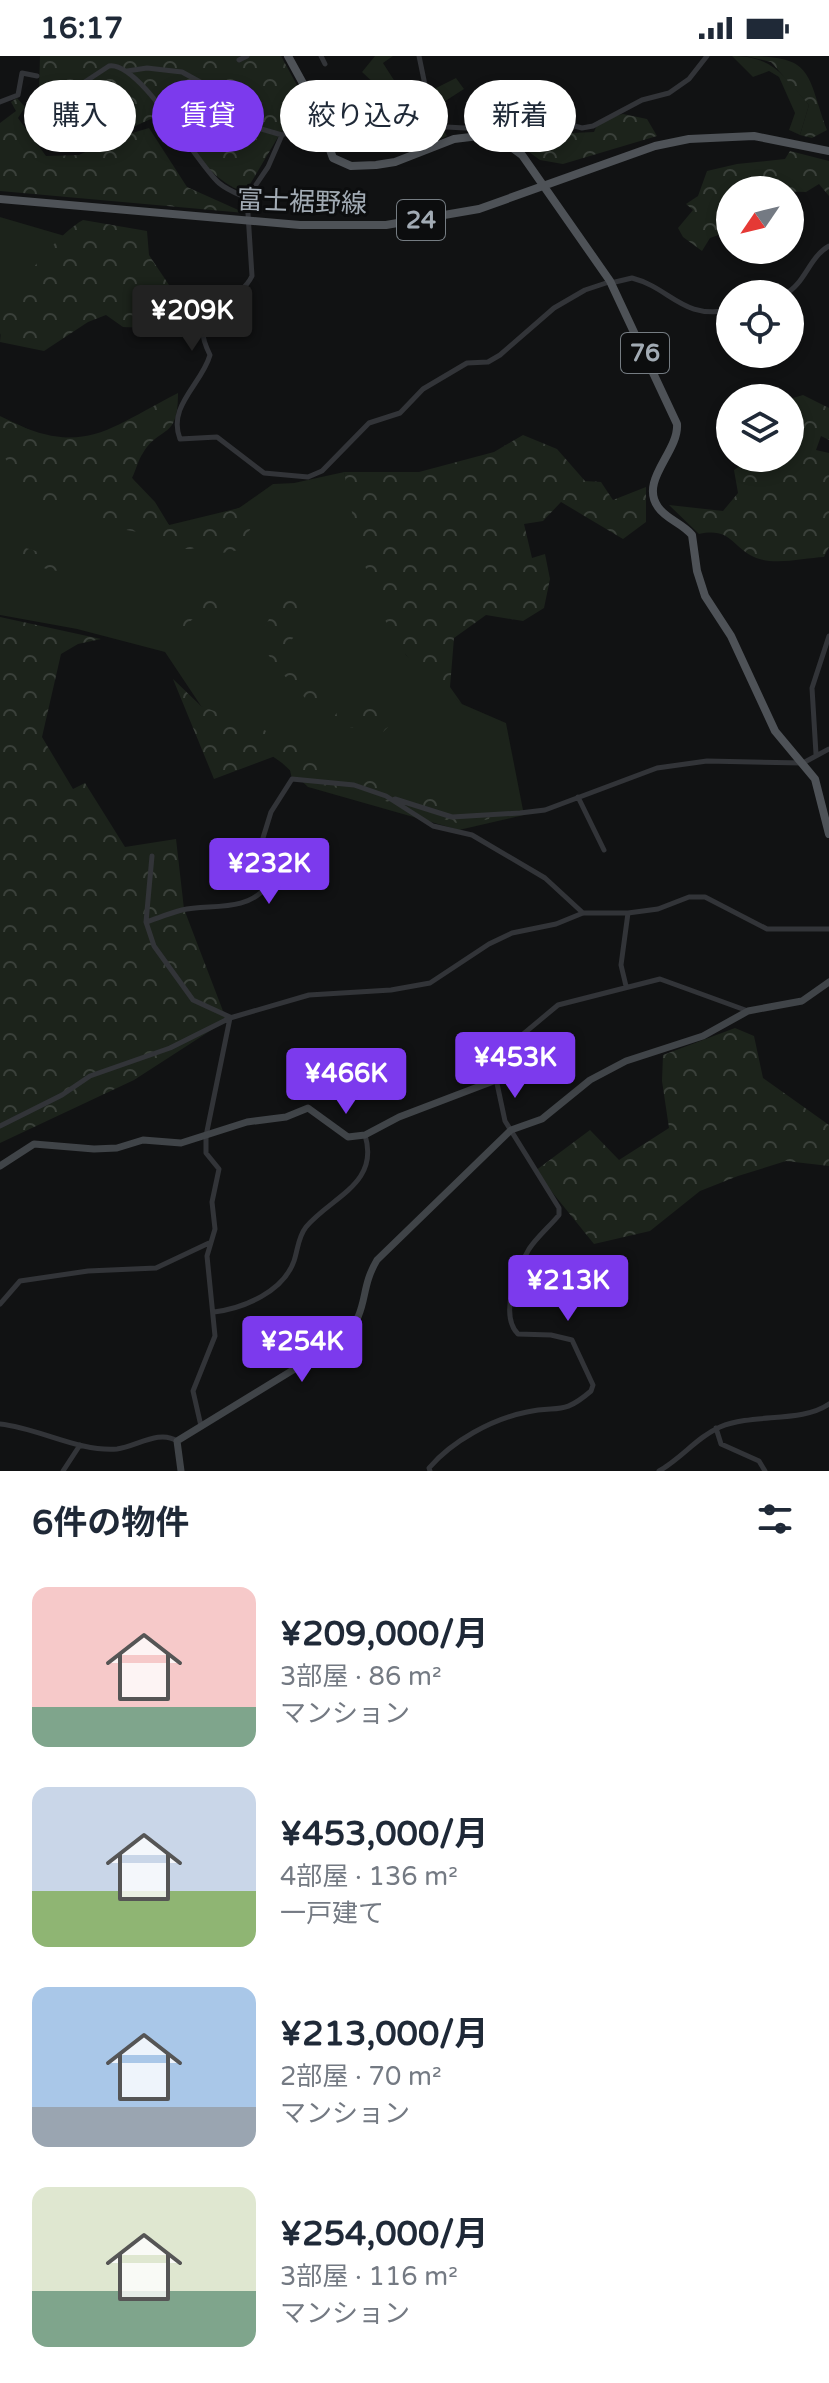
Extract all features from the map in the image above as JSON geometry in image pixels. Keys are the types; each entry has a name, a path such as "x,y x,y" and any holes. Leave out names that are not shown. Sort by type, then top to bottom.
{"main road":[{"name":"76","path":"292,57 301,80"},
{"name":"76","path":"448,141 479,136 507,144 522,155 611,282 677,424 675,443 655,480 654,500 664,513 692,535 697,571 705,596 731,636 775,731 803,763 819,789 829,834"},
{"name":"富士裾野線","path":"0,199 338,227 386,225 479,209 655,146 689,139 754,136 829,151"},
{"name":"76","path":"329,152 341,163 395,162 421,152"}],"street":[{"path":"239,60 247,56"},
{"path":"321,56 325,64"},
{"path":"419,56 424,80"},
{"path":"448,127 515,131 549,119 582,128 593,126 642,100 669,93 689,79 707,56"},
{"path":"88,80 109,66 126,71 147,68 182,72 213,89 251,126 280,134"},
{"path":"126,71 164,110 219,183 247,198"},
{"path":"0,93 2,101 11,101 18,95 22,73 37,76"},
{"path":"280,140 268,167 247,198 251,221 252,276 237,294 220,301 206,315 201,334 210,355 204,370 189,388 176,428 180,439 217,437 255,468 282,477 308,477 322,471 369,423 400,413 423,389 467,363 488,362 500,355 554,308 585,290 632,278 678,304 701,312 716,311"},
{"path":"799,280 816,255 829,246"},
{"path":"816,754 812,688 829,636"},
{"path":"146,922 184,909 243,903 260,895 266,887 258,854 271,812 292,779 354,785 452,817 476,818 545,810 657,768 707,761 803,763 829,749"},
{"path":"386,796 433,826 472,835 545,878 583,913"},
{"path":"578,797 604,850"},
{"path":"152,856 146,922 154,946 193,1000 230,1018"},
{"path":"0,1126 62,1095 90,1076 170,1048 230,1018 309,995 391,990 430,983 489,944 512,933 556,924 583,913 628,913 658,909 689,897 705,897 767,929 829,929"},
{"path":"626,986 621,965 628,913"},
{"path":"430,1471 429,1468 447,1449 490,1426 530,1411 558,1411 571,1407 591,1391 591,1379 572,1340 551,1335 527,1336 514,1330 511,1296 529,1250 559,1215 559,1208 505,1121 492,1060 496,1053 520,1038 558,1005 626,986 669,980 748,1011"},
{"path":"0,1424 80,1445 116,1449 159,1437 177,1441 342,1340 358,1323 368,1275 377,1260 511,1130 542,1119 582,1085 626,1061 703,1036 748,1011 802,1001 829,982"},
{"path":"201,1426 193,1391 212,1346 214,1312 208,1275 210,1243 215,1229 212,1202 219,1169 206,1153 206,1136 230,1018"},
{"path":"0,1166 34,1144 117,1148 143,1140 181,1143 247,1122 286,1117 308,1108 348,1137 365,1135 399,1117 496,1080"},
{"path":"214,1312 243,1308 286,1275 299,1237 308,1224 354,1189 360,1179 369,1151 365,1135"},
{"path":"0,1304 20,1281 57,1274 156,1268 210,1243"},
{"path":"659,1471 716,1428 740,1420 818,1412 829,1404"},
{"path":"716,1428 721,1444 759,1461 765,1471"},
{"path":"177,1441 181,1471"},
{"path":"63,1471 80,1445"}],"green space":[{"path":"40,56 281,56 294,80 280,80 280,134 246,191 224,182 192,152 264,152 264,80 152,80 152,119 136,126 136,80 39,80"},
{"path":"375,56 393,56 383,63 394,80 370,80 362,72"},
{"path":"732,56 768,64 792,85 809,105 800,135 789,130 795,113 779,77 769,71 753,77"},
{"path":"746,56 784,59 804,71 827,130 812,138 800,135 809,105 771,62"},
{"path":"456,78 464,89 448,99 448,82"},
{"path":"17,98 24,106 18,118 24,126 24,152 43,152 46,156 136,152 136,132 149,128 152,152 164,152 187,187 245,213 0,191 0,123 16,111 11,102"},
{"path":"623,114 647,119 657,136 563,164 540,160 529,152 576,152 576,133 594,132 599,120"},
{"path":"790,151 829,161 829,196 819,184 804,192 804,176 716,176 716,236 710,238 702,251 683,237 678,228 693,210 686,204 698,196 707,171 785,159"},
{"path":"0,217 65,236 0,335"},
{"path":"83,220 147,231 149,255 183,306 170,329 123,327 106,315 88,322 44,351 0,342 4,315 18,288 51,248"},
{"path":"178,393 172,425 150,444 132,478 155,502 169,525 188,525 266,499 239,550 222,553 206,545 191,549 164,549 138,532 109,527 88,507 52,503 28,495 0,450 0,417 52,436 92,435 131,419"},
{"path":"804,396 829,408 829,440 821,436 816,450 829,453 829,547 824,557 762,560 718,533 699,534 669,505 723,511 738,493 734,472 804,472"},
{"path":"0,416 132,478 169,525 239,508 273,484 294,483 344,472 362,534 406,655 462,704 506,723 524,815 459,830 308,787 282,763 201,706 165,652 77,629 0,615"},
{"path":"523,435 557,449 585,481 601,482 613,500 646,487 646,522 623,539 561,502 543,521 524,524 532,558 545,554 550,579 544,608 523,621 486,615 454,638 450,687 462,704 418,668 389,628 368,576 344,472 419,472 494,452"},
{"path":"0,544 39,552 76,568 58,571 0,556"},
{"path":"297,579 301,628 289,643 300,661 315,667 323,684 320,698 306,699 281,672 247,626 230,615 200,613 174,635 167,633 153,645 148,639 194,605 204,584 216,589 245,611 249,607 264,629 286,585"},
{"path":"0,617 101,639 78,644 61,654 42,737 73,789 85,783 125,847 176,839 184,909 223,1011 230,1018 134,1080 0,1143"},
{"path":"173,679 201,706 285,738 325,772 391,784 458,808 491,812 489,819 463,825 353,791 292,779 286,752 214,779"},
{"path":"342,704 361,710 373,704 383,710 390,725 382,733 339,725 334,717"},
{"path":"735,1028 754,1036 763,1078 829,1125 829,1166 786,1161 738,1176 700,1191 650,1231 594,1244 535,1171 590,1130 619,1160 669,1128 662,1081 663,1055"}]}
